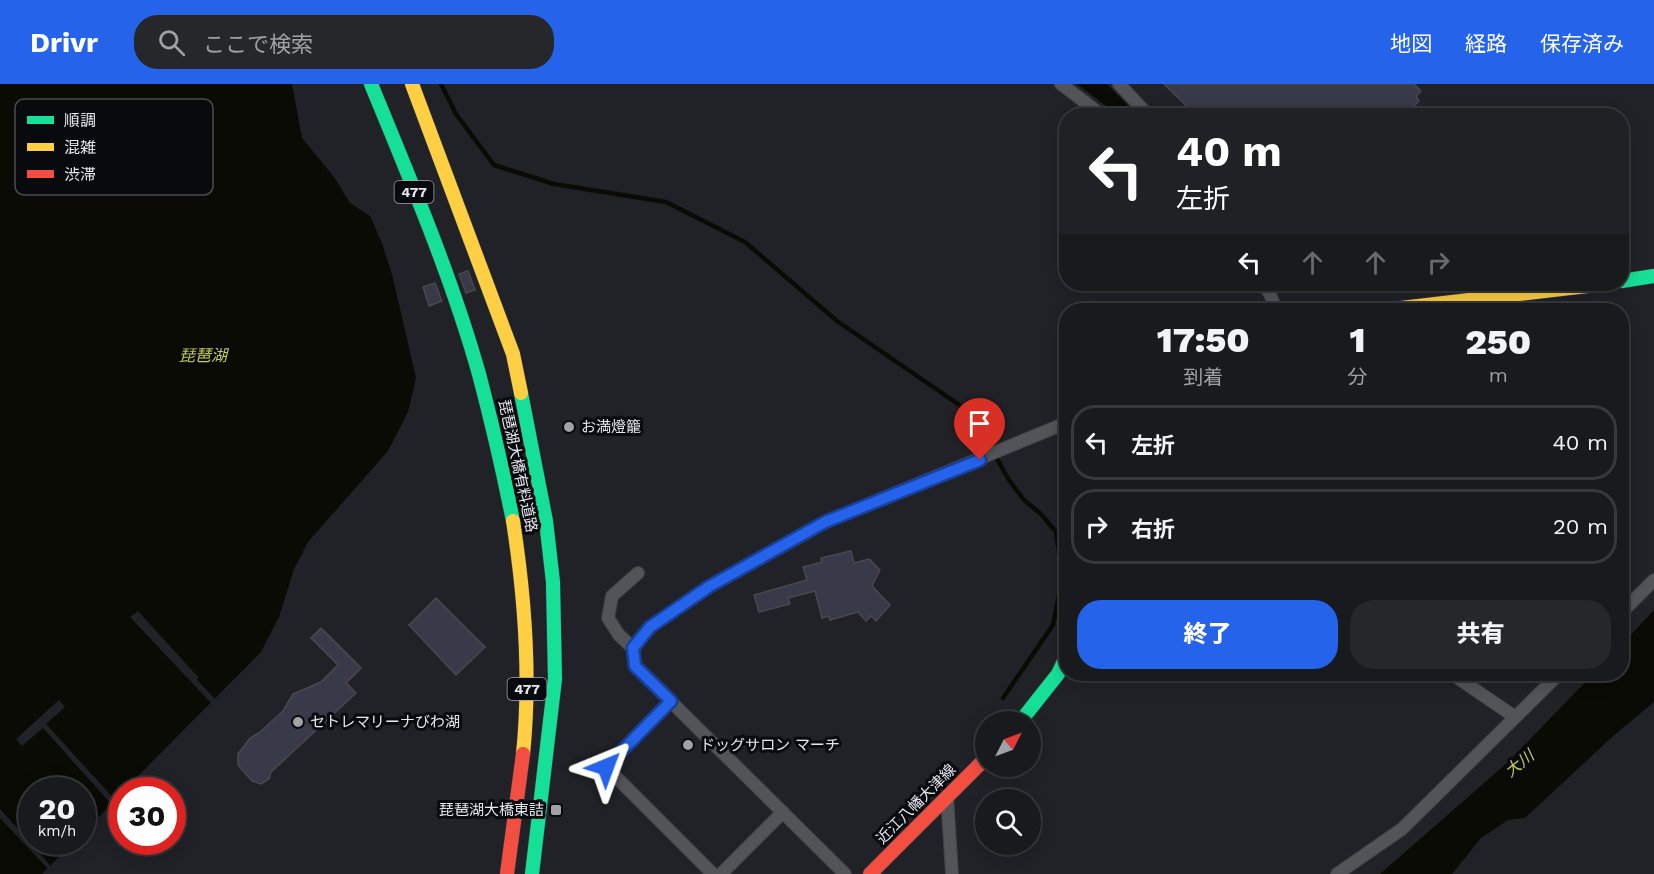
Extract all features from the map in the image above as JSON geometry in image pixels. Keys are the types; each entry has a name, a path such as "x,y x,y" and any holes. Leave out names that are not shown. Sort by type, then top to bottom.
{"main road":[{"name":"琵琶湖大橋有料道路","path":"412,84 513,354 546,521 553,582 555,679 532,874"},
{"name":"琵琶湖大橋有料道路","path":"373,90 463,319 497,436 511,503 525,611 528,678 507,874"},
{"path":"1629,280 1654,276"},
{"path":"1454,303 1549,291"},
{"path":"1029,711 1059,672"},
{"name":"近江八幡大津線","path":"870,874 975,769"}],"street":[{"path":"1061,84 1092,108"},
{"path":"1119,84 1142,108"},
{"path":"633,648 650,627 710,586 825,522 1059,426"},
{"path":"638,573 612,596 608,618 619,635 633,648 635,666 845,874"},
{"path":"1629,605 1654,580"},
{"path":"1462,681 1515,717"},
{"path":"1337,874 1402,830 1552,681"},
{"path":"671,701 606,767 713,874"},
{"path":"947,796 952,874"},
{"path":"721,874 783,812"}],"water":[{"name":"琵琶湖","path":"0,84 292,84 302,138 334,177 350,203 370,216 382,243 392,274 416,378 408,412 388,451 308,542 294,569 279,617 261,652 137,777 108,777 108,807 96,820 96,777 18,777 18,855 61,855 42,874 0,874"},
{"path":"1077,84 1107,84 1130,108 1109,108"},
{"name":"大川","path":"1654,610 1654,702 1611,738 1525,818 1508,820 1481,838 1452,874 1380,874 1507,763 1586,681 1629,681 1629,637"}],"pier":[{"path":"138,611 198,677 197,680 217,701 213,705 130,617"},
{"path":"59,700 65,707 46,724 94,777 87,777 43,728 22,746 16,739"},
{"path":"96,779 108,792 108,800 96,787"},
{"path":"0,809 18,829 18,837 0,818"},
{"path":"35,855 41,855 52,868 50,871"}],"building":[{"path":"1164,84 1414,84 1421,91 1416,96 1419,101 1412,108 1189,108"},
{"path":"468,271 475,290 466,293 459,274"},
{"path":"435,283 442,301 429,306 423,287"},
{"path":"851,551 854,563 869,559 880,570 872,586 890,605 876,621 871,616 866,621 858,612 830,620 829,616 822,618 815,591 788,598 790,604 759,612 754,595 807,580 803,567 822,562 821,558"},
{"path":"436,598 485,647 456,675 409,625"},
{"name":"セトレマリーナびわ湖","path":"321,628 361,668 346,683 356,693 271,772 269,779 261,784 252,781 238,765 238,754 250,738 259,733 283,711 293,694 321,682 338,665 311,638"}],"waterway":[{"path":"441,84 456,114 494,165 554,184 666,202 745,242 837,321 971,413 1009,480 1024,500 1041,514 1056,532 1059,553"},
{"path":"1003,698 1053,625 1059,595"}],"traffic: fast":[{"path":"371,84 456,300 479,374 513,521"},
{"path":"1629,280 1654,276"},
{"path":"521,393 546,521 553,582 555,679 532,874"},
{"path":"1029,711 1059,672"}],"traffic: slow":[{"path":"412,84 513,354 521,393"},
{"path":"1443,303 1545,291"},
{"path":"513,521 526,637 523,754"}],"traffic: jam":[{"path":"507,874 523,754"},
{"path":"870,874 975,769"}],"place":[{"name":"お満燈籠","path":"569,427"},
{"name":"セトレマリーナびわ湖","path":"298,722"},
{"name":"ドッグサロン マーチ","path":"688,745"},
{"name":"琵琶湖大橋東詰","path":"556,810"}],"route":[{"path":"606,767 671,701 635,666 633,648 650,627 710,586 825,522 980,460"}]}
